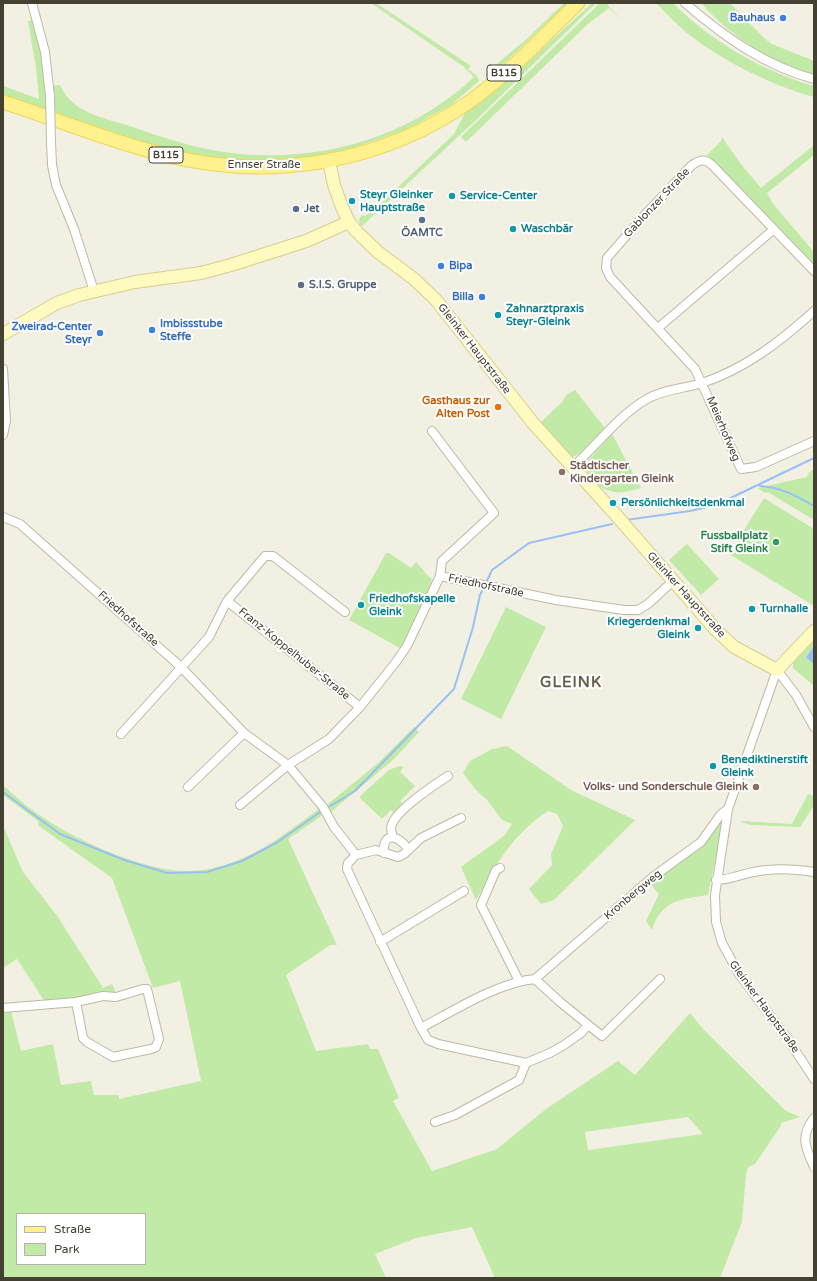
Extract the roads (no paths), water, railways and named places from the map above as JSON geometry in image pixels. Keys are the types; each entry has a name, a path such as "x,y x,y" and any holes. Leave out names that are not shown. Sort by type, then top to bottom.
{"main road":[{"name":"Ennser Straße","path":"3,102 120,142 192,161 250,167 282,167 329,161 388,144 457,110 490,85 578,3"}],"street":[{"path":"32,3 45,52 50,96 52,165 56,185 74,229 94,291"},
{"path":"685,3 724,35 757,55 791,72 814,79"},
{"path":"691,3 700,16"},
{"name":"Gablonzer Straße","path":"703,382 695,369 610,277 607,272 606,263 611,253 691,166 701,160 709,162 814,271"},
{"name":"Gleinker Hauptstraße","path":"329,161 338,196 349,222 367,242 414,279 436,300 533,423 730,644 777,670 728,810 716,880 716,922 722,944 729,959 787,1038 814,1079"},
{"path":"3,334 57,303 94,291 135,282 231,266 292,246 349,222"},
{"path":"658,328 773,230"},
{"path":"573,467 626,413 636,406 662,392 703,382 754,359 814,311"},
{"path":"3,369 6,421 3,435"},
{"name":"Meierhofweg","path":"703,382 733,454 741,469 756,467 814,441"},
{"path":"432,432 494,513 442,561 440,576"},
{"name":"Friedhofstraße","path":"3,517 20,524 181,667 244,733 288,765 323,807 327,815 356,855"},
{"path":"121,734 209,637 227,601 265,556 270,555 345,612"},
{"name":"Friedhofstraße","path":"240,805 288,765 329,739 360,708 407,646 440,576 477,585 556,600 624,610 638,610 648,604 673,581"},
{"name":"Franz-Koppelhuber-Straße","path":"227,601 360,708"},
{"path":"814,631 777,670 796,696 814,727"},
{"path":"188,787 244,733"},
{"path":"393,837 391,829 399,815 434,785 448,776"},
{"name":"Kronbergweg","path":"535,979 654,876 701,842 721,814 728,810"},
{"path":"461,818 421,838 398,857 376,850 356,855 348,863 347,869 380,942 428,1040 438,1044 526,1063 550,1053 564,1045 581,1033 588,1025"},
{"path":"384,853 386,842 389,838 393,837 401,839 408,849"},
{"path":"500,868 496,870 481,905 519,980"},
{"path":"716,880 723,880 753,872 773,870 814,872"},
{"path":"380,942 464,891"},
{"path":"421,1028 469,1003 519,980 535,979 602,1036 660,980"},
{"path":"3,1008 76,1002 103,996 116,997 147,989 160,1039 158,1044 151,1049 118,1057 108,1056 83,1038 76,1002"},
{"path":"435,1122 455,1115 518,1080 526,1063"},
{"path":"814,1118 805,1134 808,1155 814,1167"}],"water":[{"path":"814,646 814,665 806,657"}],"waterway":[{"path":"626,520 690,511 716,505 814,458"},
{"path":"760,486 781,490 814,506"},
{"path":"486,583 492,570 529,543 612,524"},
{"path":"327,808 355,791 454,689 473,627 480,595 484,587"},
{"path":"3,792 60,834 124,860 167,873 207,872 242,861 276,843 323,810"}],"place":[{"name":"Bauhaus","path":"783,18"},
{"name":"Service-Center","path":"452,196"},
{"name":"Steyr Gleinker Hauptstraße","path":"352,201"},
{"name":"Jet","path":"296,209"},
{"name":"ÖAMTC","path":"422,220"},
{"name":"Waschbär","path":"513,229"},
{"name":"Bipa","path":"441,266"},
{"name":"S.I.S. Gruppe","path":"301,285"},
{"name":"Billa","path":"482,297"},
{"name":"Zahnarztpraxis Steyr-Gleink","path":"498,315"},
{"name":"Imbissstube Steffe","path":"152,330"},
{"name":"Zweirad-Center Steyr","path":"100,333"},
{"name":"Gasthaus zur Alten Post","path":"498,407"},
{"name":"Städtischer Kindergarten Gleink","path":"562,472"},
{"name":"Persönlichkeitsdenkmal","path":"613,503"},
{"name":"Fussballplatz Stift Gleink","path":"776,542"},
{"name":"Friedhofskapelle Gleink","path":"361,605"},
{"name":"Turnhalle","path":"752,609"},
{"name":"Kriegerdenkmal Gleink","path":"698,628"},
{"name":"Benediktinerstift Gleink","path":"713,766"},
{"name":"Volks- und Sonderschule Gleink","path":"756,787"}],"district":[{"name":"GLEINK","path":"571,683"}]}
